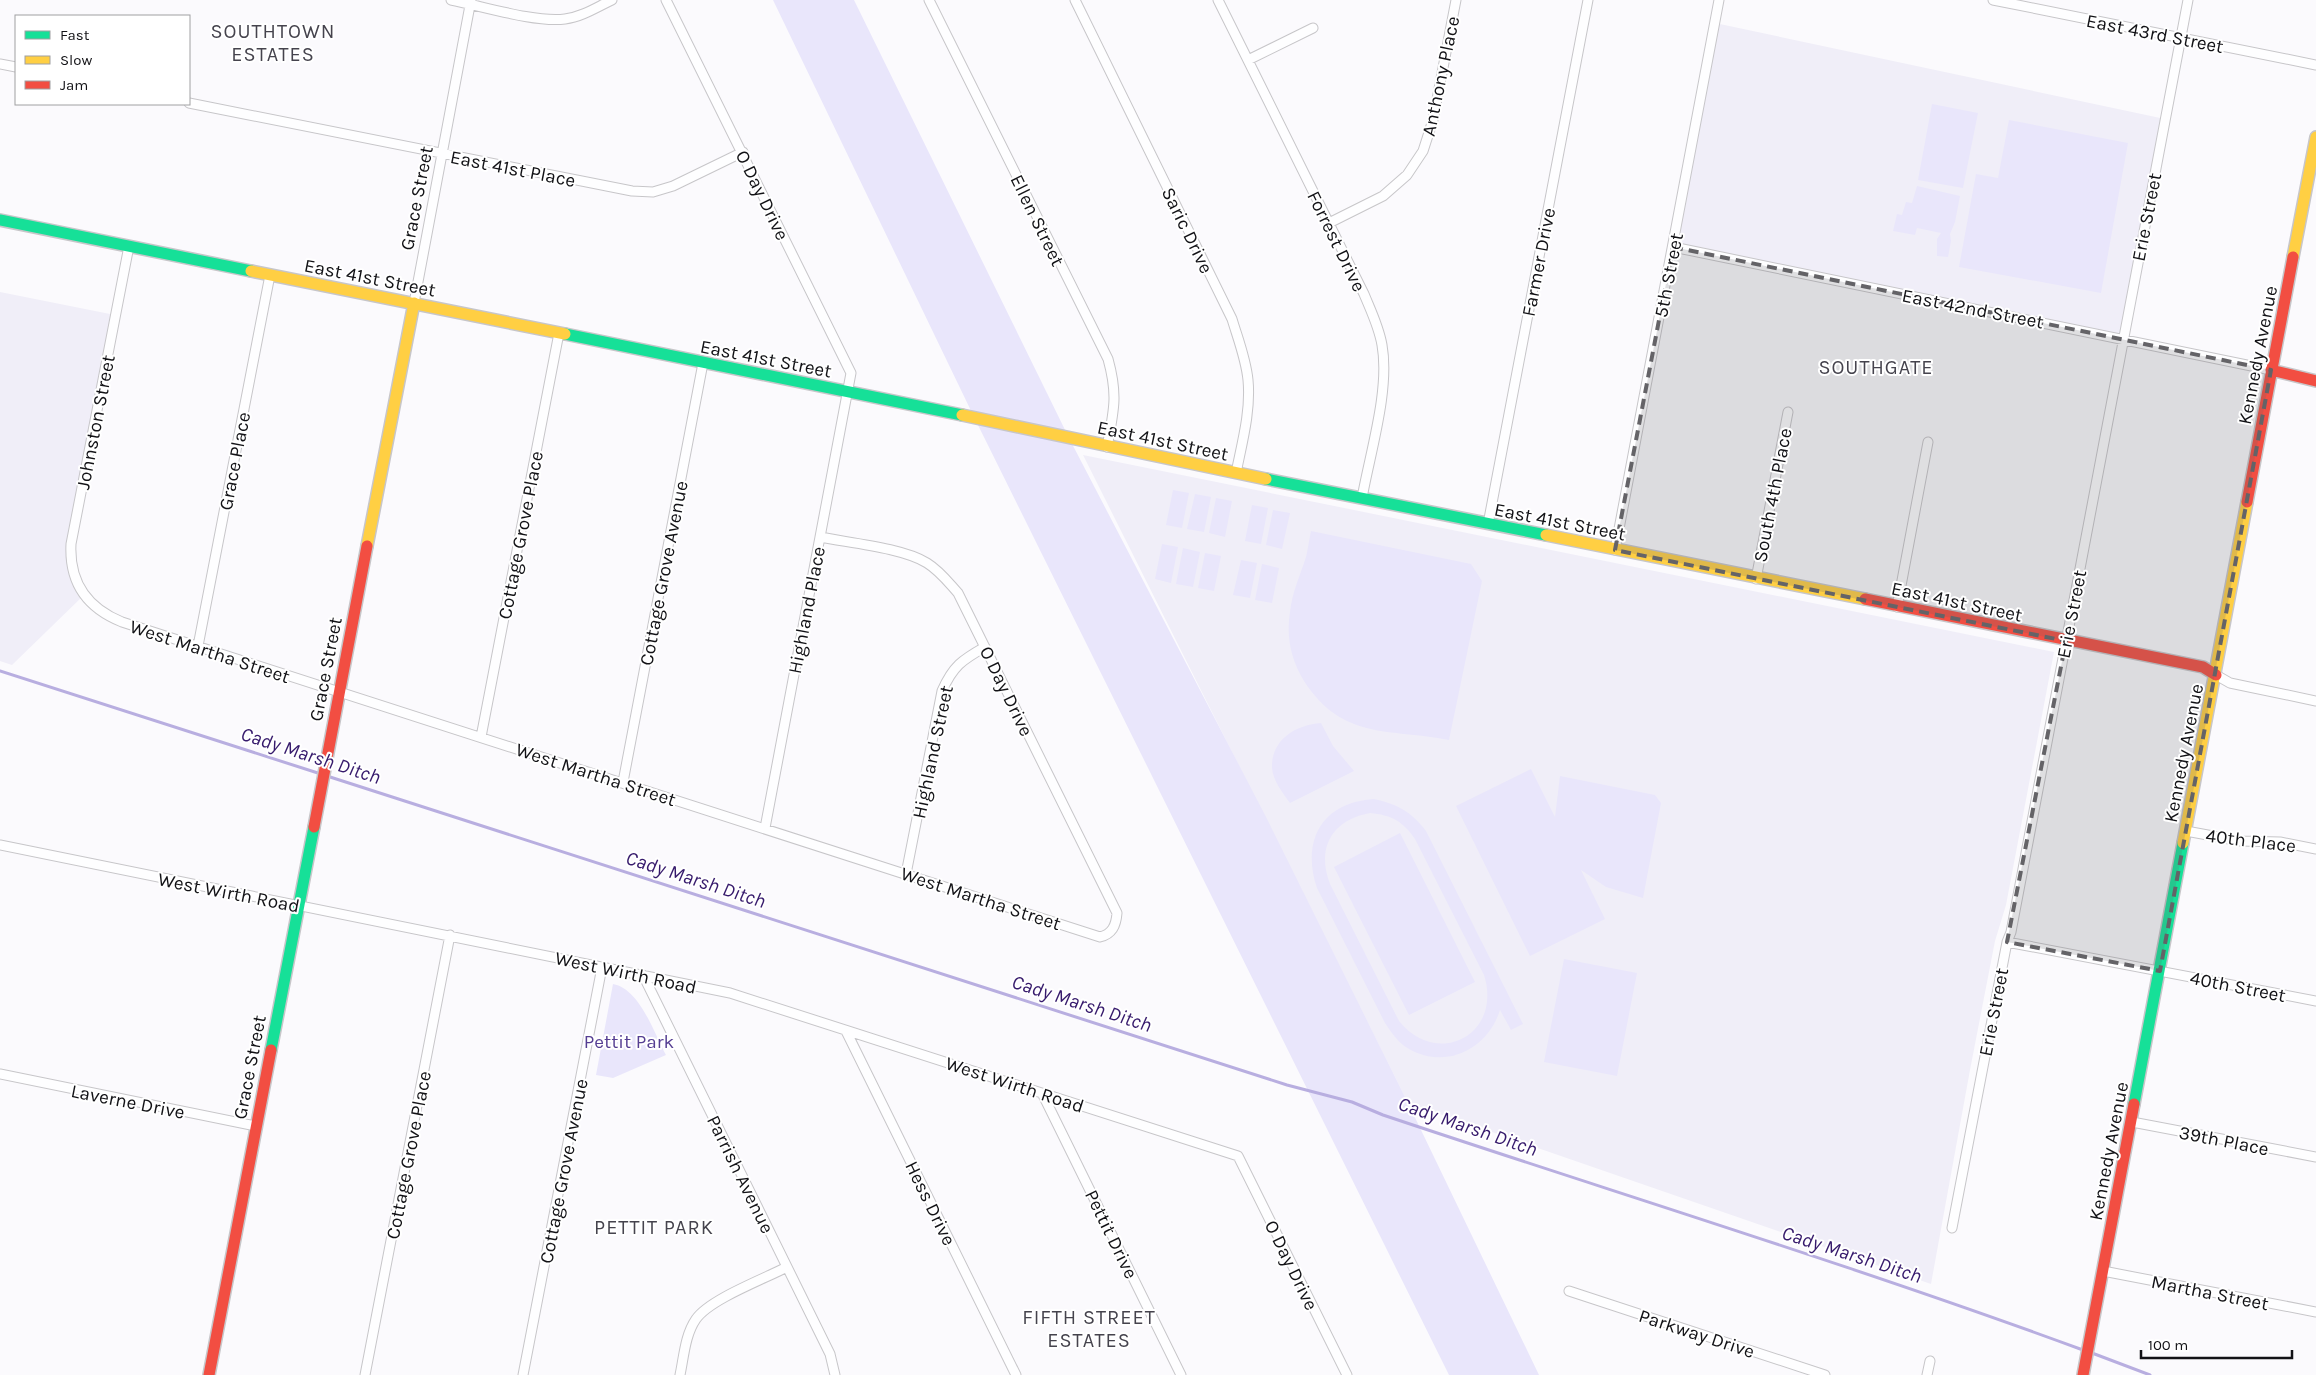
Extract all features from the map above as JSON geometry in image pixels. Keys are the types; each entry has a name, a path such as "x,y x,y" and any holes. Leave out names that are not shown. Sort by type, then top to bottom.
{"street":[{"path":"451,0 470,2 547,20 567,19 586,13 612,0"},
{"name":"O Day Drive","path":"666,0 851,373 848,392"},
{"name":"Ellen Street","path":"929,0 1108,359 1115,383 1116,403 1107,447"},
{"name":"Saric Drive","path":"1075,0 1232,320 1243,352 1248,380 1248,410 1236,473"},
{"name":"Forrest Drive","path":"1218,0 1364,294 1382,345 1384,372 1381,397 1362,498"},
{"name":"Anthony Place","path":"1329,223 1383,196 1407,175 1423,151 1433,120 1456,0"},
{"name":"Farmer Drive","path":"1488,524 1588,0"},
{"name":"5th Street","path":"1615,550 1719,0"},
{"name":"East 43rd Street","path":"1993,0 2316,65"},
{"name":"Erie Street","path":"1952,1228 2007,942 2011,932 2188,0"},
{"name":"Grace Street","path":"209,1375 470,2"},
{"path":"1248,60 1313,28"},
{"path":"0,64 15,67"},
{"name":"East 41st Place","path":"190,102 632,191 654,192 673,186 743,152"},
{"name":"Kennedy Avenue","path":"2084,1369 2316,137"},
{"name":"East 41st Street","path":"0,220 1027,428 1107,447 2203,668 2230,684 2316,701"},
{"name":"Johnston Street","path":"83,596 72,568 71,544 129,246"},
{"name":"East 42nd Street","path":"1673,247 2272,370"},
{"name":"Grace Place","path":"198,646 270,275"},
{"name":"Cottage Grove Place","path":"481,737 559,333"},
{"name":"Cottage Grove Avenue","path":"623,782 703,363"},
{"path":"2272,370 2316,381"},
{"name":"Highland Place","path":"765,828 848,392"},
{"name":"South 4th Place","path":"1756,578 1788,412"},
{"path":"1897,607 1928,442"},
{"name":"O Day Drive","path":"820,537 905,554 925,562 942,574 958,593 1117,913 1113,929"},
{"name":"West Martha Street","path":"83,596 96,608 109,616 338,692 623,782 1100,937 1107,935 1113,929"},
{"name":"Highland Street","path":"906,874 942,691 950,672 963,660 985,647"},
{"name":"40th Place","path":"2186,831 2240,841 2280,842 2316,849"},
{"name":"West Wirth Road","path":"0,845 730,993 1238,1156"},
{"name":"Cottage Grove Place","path":"365,1375 450,935"},
{"name":"40th Street","path":"2007,942 2316,1001"},
{"name":"Cottage Grove Avenue","path":"523,1375 602,967"},
{"name":"Parrish Avenue","path":"643,975 830,1354 835,1375"},
{"name":"Hess Drive","path":"846,1031 1016,1375"},
{"name":"Laverne Drive","path":"0,1074 256,1126"},
{"name":"Pettit Drive","path":"1042,1093 1181,1375"},
{"name":"39th Place","path":"2132,1122 2316,1157"},
{"name":"O Day Drive","path":"1238,1156 1347,1375"},
{"path":"680,1375 688,1336 696,1319 709,1306 787,1267"},
{"name":"Martha Street","path":"2103,1271 2316,1312"},
{"name":"Parkway Drive","path":"1569,1291 1826,1375"},
{"path":"1927,1375 1930,1361"}],"highlighted area":[{"path":"1673,247 2271,370 2160,971 2007,942 2066,641 1615,550"}],"shaded area":[{"path":"1715,23 2165,119 2123,338 1673,247"},
{"path":"0,292 115,315 71,544 83,596 12,665 0,661"},
{"path":"1083,455 2054,652 2006,905 1995,941 1931,1284 1408,1103"}],"green space":[{"path":"773,0 854,0 1069,438 1265,815 1408,1103 1539,1375 1449,1375 974,417"},
{"path":"1932,104 1978,113 1963,188 1918,180"},
{"path":"2009,120 2128,143 2101,293 1959,267 1976,174 1998,178"},
{"path":"1917,186 1960,196 1955,222 1950,234 1951,241 1948,257 1937,256 1937,239 1941,233 1917,228 1915,235 1893,231 1897,214 1902,215 1906,202 1912,203"},
{"path":"1173,490 1189,493 1182,528 1166,525"},
{"path":"1195,494 1211,497 1204,532 1187,529"},
{"path":"1216,498 1232,501 1225,537 1209,533"},
{"path":"1252,505 1268,508 1261,544 1245,541"},
{"path":"1273,510 1290,513 1282,549 1266,545"},
{"path":"1311,531 1471,564 1482,581 1449,740 1387,732 1351,723 1335,714 1319,700 1304,681 1293,657 1289,639 1289,621 1292,598 1306,557"},
{"path":"1162,544 1178,547 1171,583 1155,579"},
{"path":"1183,548 1200,552 1193,587 1176,584"},
{"path":"1205,553 1221,556 1214,591 1198,588"},
{"path":"1241,560 1257,563 1250,598 1233,595"},
{"path":"1262,564 1279,568 1272,603 1255,600"},
{"path":"1321,723 1333,746 1354,771 1290,803 1274,778 1272,768 1276,749 1286,736 1294,731 1311,724"},
{"path":"1531,769 1555,817 1560,776 1655,795 1661,803 1643,898 1606,887 1581,870 1605,919 1530,956 1456,806"},
{"path":"1374,799 1390,803 1409,814 1421,824 1523,1024 1511,1030 1500,1010 1486,1036 1464,1052 1451,1056 1423,1055 1409,1049 1393,1034 1385,1023 1317,888 1313,871 1312,855 1314,840 1320,827 1329,816 1341,808 1356,802","holes":["1370,813 1390,817 1401,823 1415,839 1484,975 1487,996 1484,1014 1476,1028 1463,1038 1448,1043 1431,1042 1415,1035 1399,1021 1330,884 1325,859 1326,848 1330,838 1346,822"]},
{"path":"1400,833 1475,982 1409,1015 1334,867"},
{"path":"1564,959 1637,973 1617,1076 1544,1062"},
{"name":"Pettit Park","path":"613,984 631,994 638,1003 666,1055 613,1078 596,1075"}],"waterway":[{"name":"Cady Marsh Ditch","path":"0,671 321,774"},
{"name":"Cady Marsh Ditch","path":"327,776 1287,1085 1352,1102 1383,1115 1909,1288 2083,1350"},
{"name":"Cady Marsh Ditch","path":"2092,1353 2150,1375"}],"traffic: fast":[{"path":"0,220 251,271"},
{"path":"565,334 962,415"},
{"path":"1266,479 1546,535"},
{"path":"271,1050 314,827"},
{"path":"2134,1104 2183,843"}],"traffic: slow":[{"path":"2293,257 2316,137"},
{"path":"251,271 565,334"},
{"path":"367,546 414,303"},
{"path":"962,415 1266,479"},
{"path":"2183,843 2247,502"},
{"path":"1546,535 1865,599"}],"traffic: jam":[{"path":"2247,502 2293,257"},
{"path":"2271,370 2316,381"},
{"path":"314,827 367,546"},
{"path":"1865,599 2203,667 2216,675"},
{"path":"209,1375 271,1050"},
{"path":"2083,1375 2134,1104"}],"district":[{"name":"SOUTHTOWN ESTATES","path":"273,42"},
{"name":"SOUTHGATE","path":"1876,367"},
{"name":"PETTIT PARK","path":"654,1227"},
{"name":"FIFTH STREET ESTATES","path":"1089,1328"}]}
